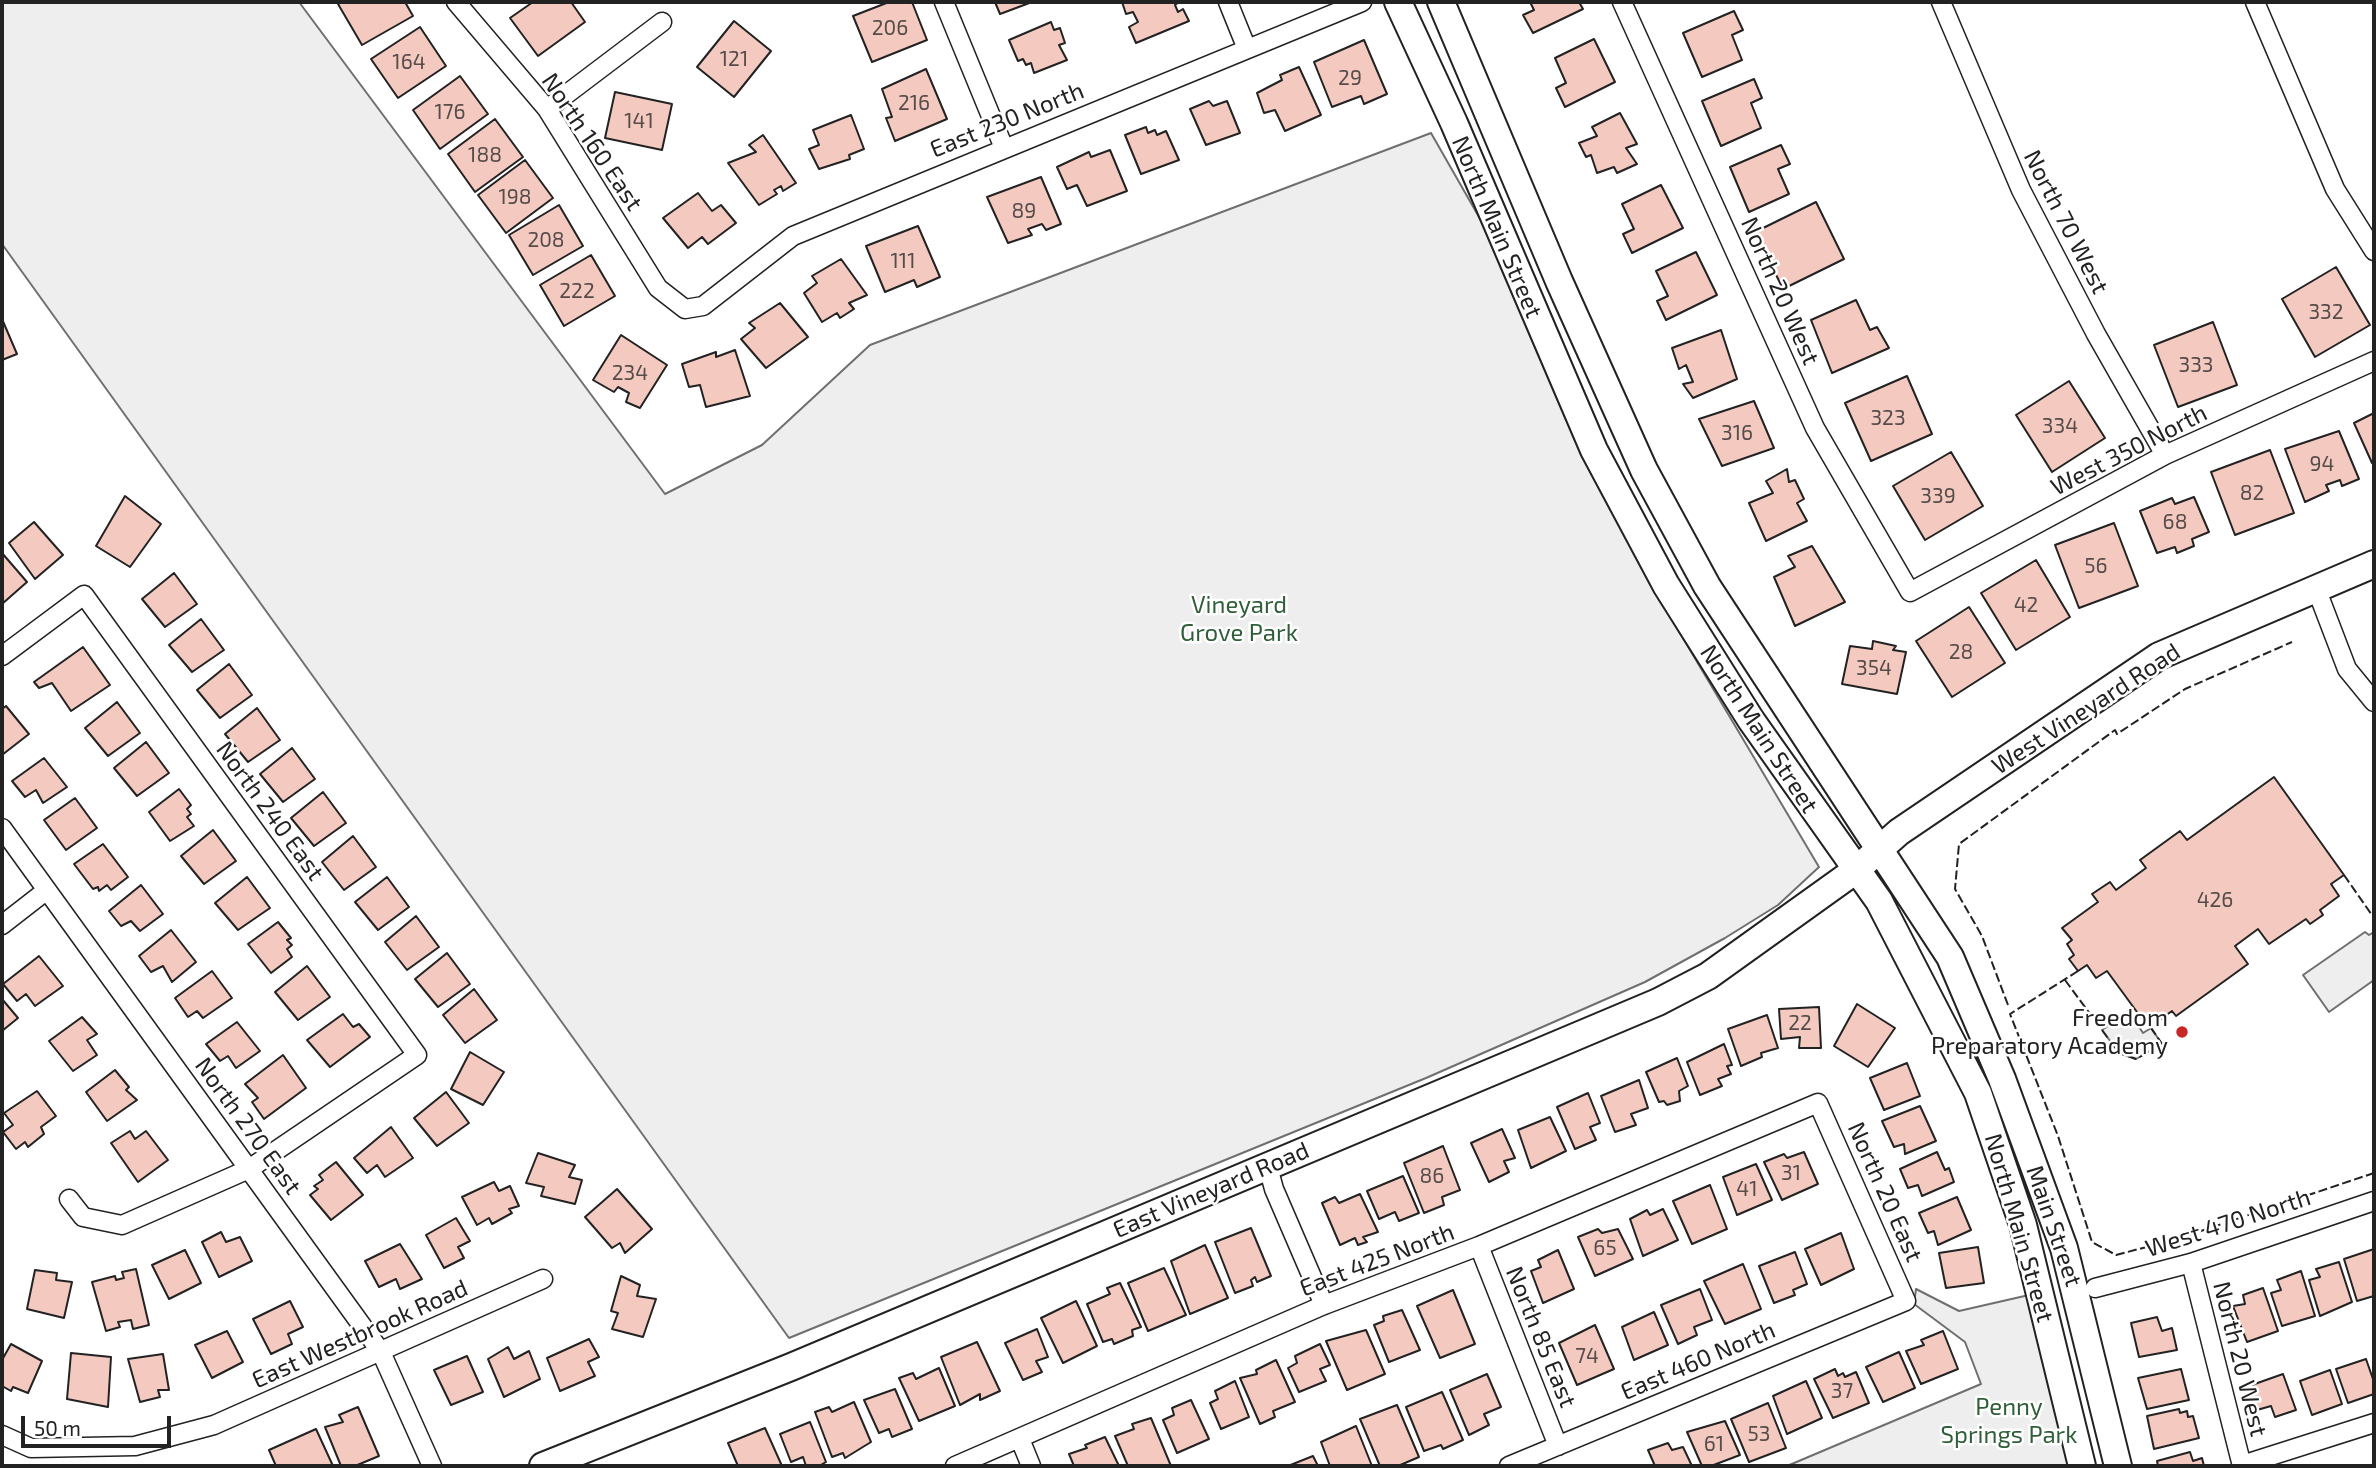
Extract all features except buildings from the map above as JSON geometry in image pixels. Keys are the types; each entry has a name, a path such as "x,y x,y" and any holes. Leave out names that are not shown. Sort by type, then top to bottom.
{"main road":[{"name":"North Main Street","path":"1398,2 1454,123 1594,450 1666,585 1751,720 1880,901 1978,1093 2023,1225 2082,1466"},
{"name":"North Main Street","path":"1441,2 1559,281 1644,470 1707,586 1880,850"},
{"name":"West Vineyard Road","path":"1856,870 1899,832 2159,656 2374,564"},
{"name":"Main Street","path":"1880,850 1950,957 2002,1079 2074,1279 2118,1466"},
{"name":"East Vineyard Road","path":"543,1466 1268,1167 1658,1002 1708,976 1856,870"}],"street":[{"name":"North 160 East","path":"456,2 547,109 658,288 685,309"},
{"path":"944,2 1004,148"},
{"path":"1227,2 1247,49"},
{"name":"East 230 North","path":"685,309 703,306 793,236 1362,2"},
{"name":"North 20 West","path":"1622,2 1815,428 1910,592"},
{"name":"North 70 West","path":"1941,2 2021,190 2096,334 2165,455"},
{"path":"2255,2 2335,189 2374,251"},
{"path":"547,109 663,22"},
{"name":"West 350 North","path":"1910,592 2165,455 2374,361"},
{"path":"2316,588 2347,669 2374,702"},
{"name":"North 240 East","path":"2,656 84,596 417,1055 249,1169"},
{"name":"North 270 East","path":"2,828 381,1352 432,1466"},
{"path":"2,925 47,890"},
{"name":"East 425 North","path":"955,1466 1324,1305 1479,1246 1818,1103"},
{"name":"North 20 East","path":"1818,1103 1906,1301"},
{"path":"1268,1167 1274,1189 1324,1305"},
{"path":"68,1199 83,1217 122,1225 249,1169"},
{"name":"West 470 North","path":"2095,1288 2191,1263 2374,1201"},
{"name":"North 85 East","path":"1479,1246 1558,1446"},
{"name":"North 20 West","path":"2191,1263 2242,1466"},
{"name":"East Westbrook Road","path":"2,1435 31,1448 135,1446 214,1425 542,1279"},
{"name":"East 460 North","path":"1509,1466 1906,1301"},
{"path":"2242,1466 2374,1423"},
{"path":"1020,1439 1031,1466"}],"green space":[{"name":"Vineyard Grove Park","path":"2,2 299,2 665,494 762,445 870,345 1431,133 1487,231 1583,451 1652,586 1819,867 1778,905 1645,982 1426,1078 789,1338 2,244"},
{"path":"2365,932 2369,935 2374,932 2374,980 2329,1012 2303,975"},
{"path":"2129,1012 2143,1033 2151,1028 2162,1044 2136,1059 2119,1053 2102,1030"},
{"name":"Penny Springs Park","path":"1916,1289 1959,1311 2029,1295 2069,1466 1787,1466 1981,1384 1965,1342 1914,1304"}],"fence":[{"path":"2008,1005 1982,936 1955,889 1959,844 2115,730 2117,734 2185,689 2292,642"},
{"path":"2344,875 2374,918"},
{"path":"2078,971 2010,1014 2058,1136 2092,1242 2116,1255 2177,1239 2374,1173"},
{"path":"2065,980 2119,1053 2136,1059 2162,1044 2147,1022"}],"place":[{"name":"Freedom Preparatory Academy","path":"2182,1032"}]}
